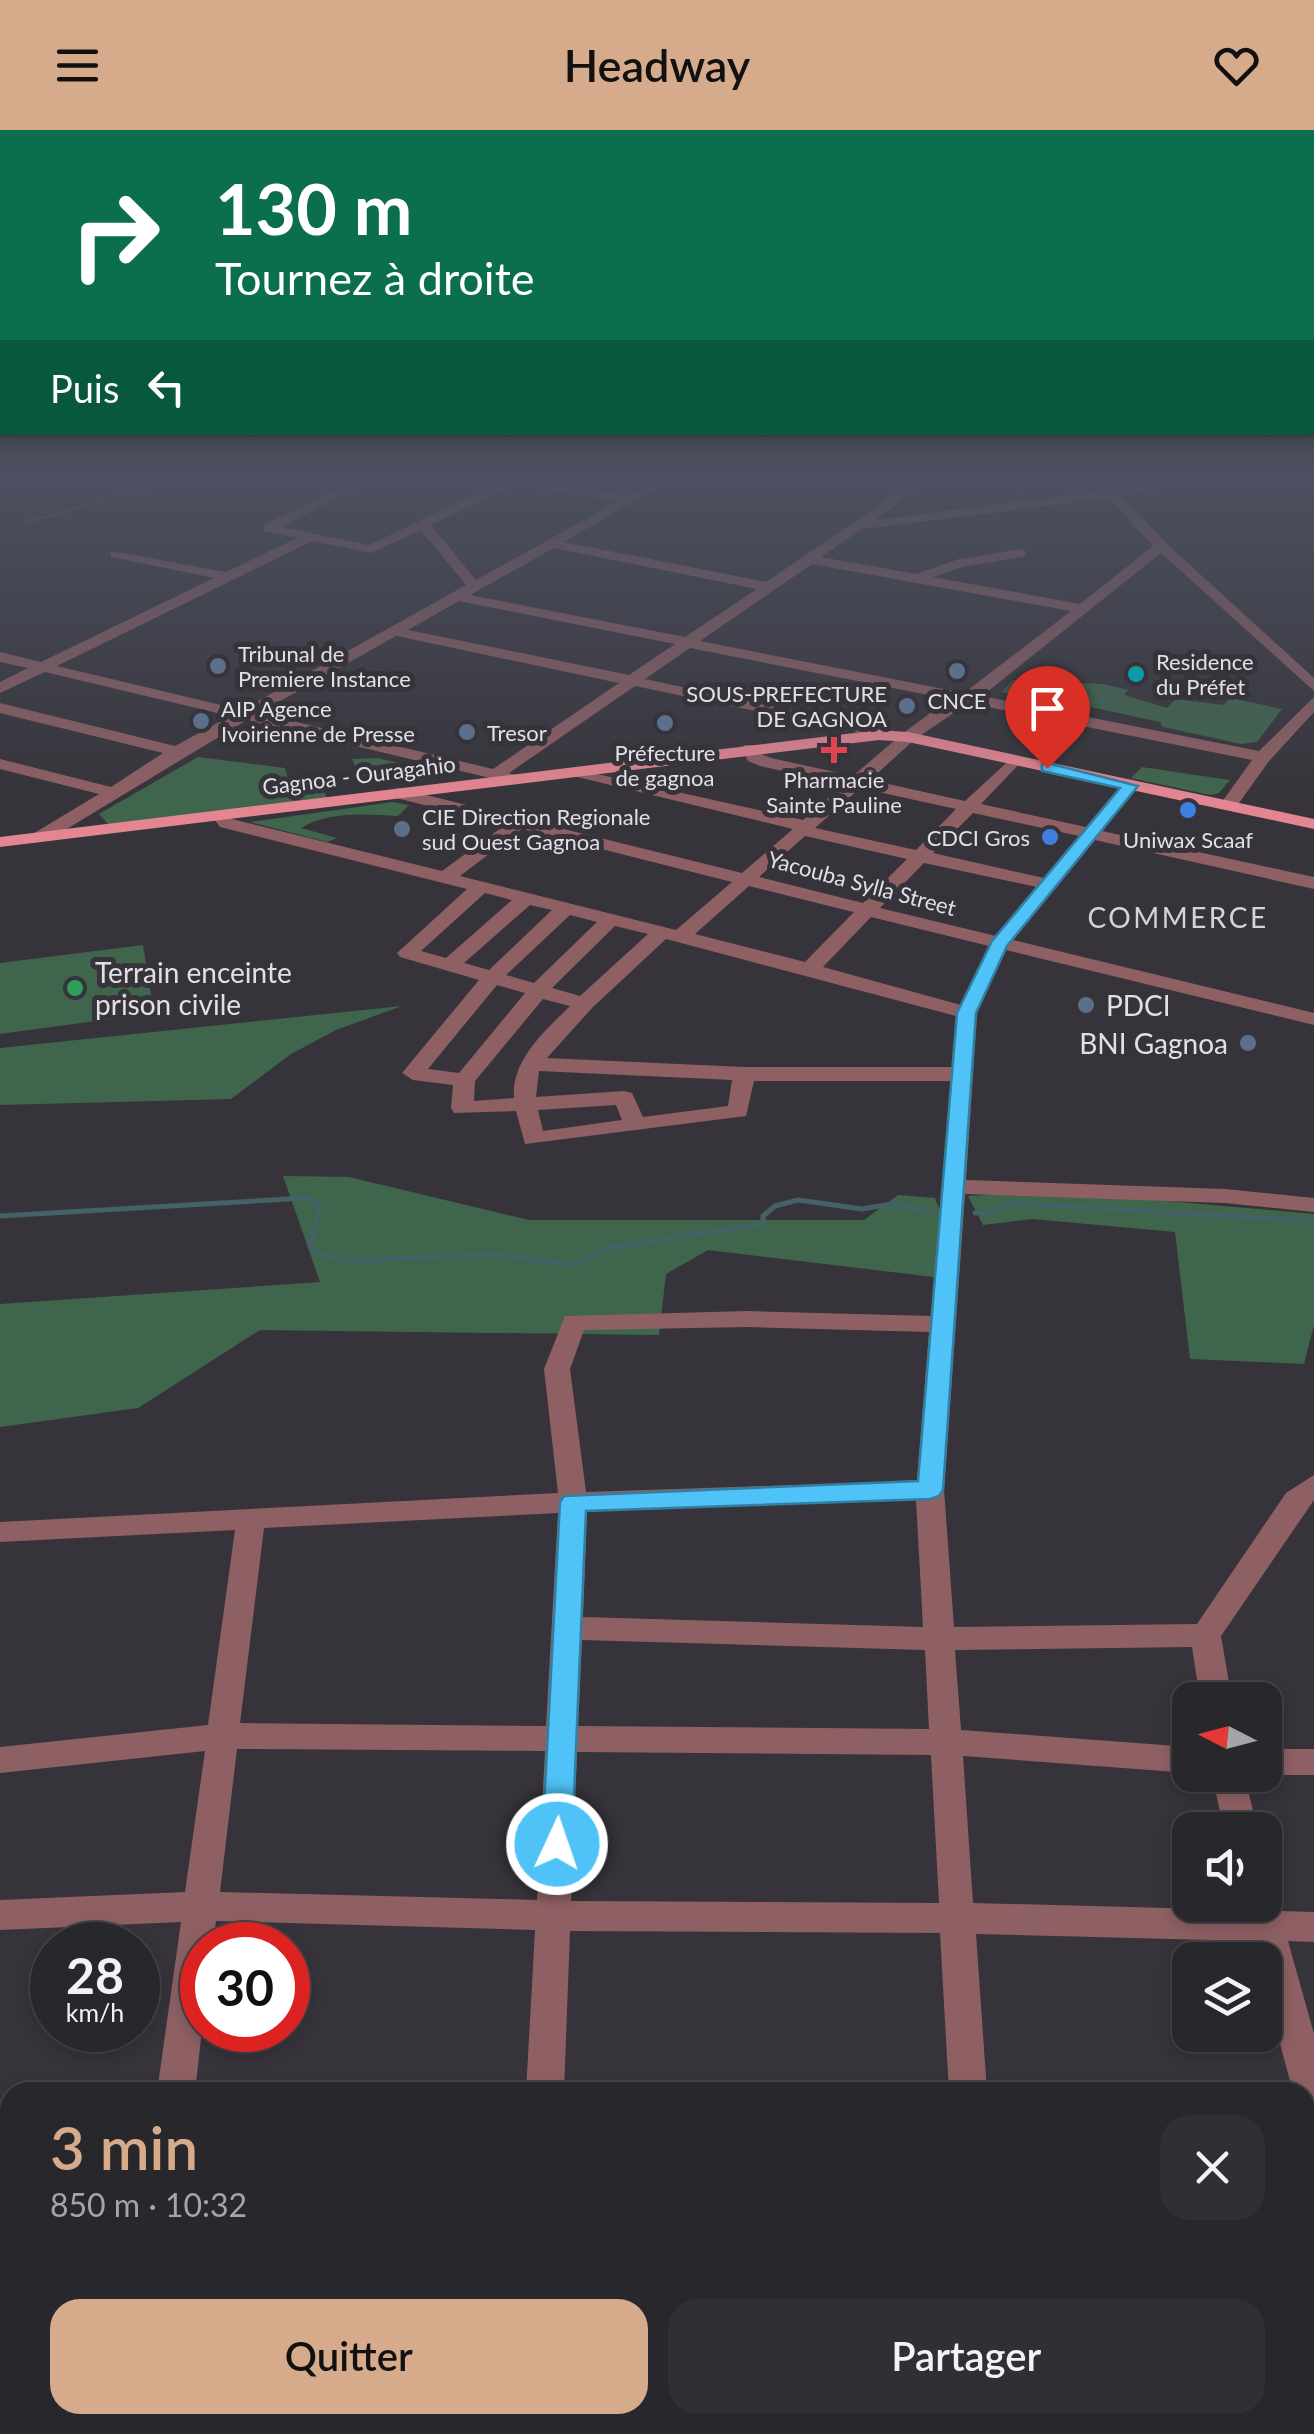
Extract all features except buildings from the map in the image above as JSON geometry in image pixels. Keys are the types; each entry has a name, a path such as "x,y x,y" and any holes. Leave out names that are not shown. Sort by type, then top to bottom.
{"main road":[{"name":"Gagnoa - Ouragahio","path":"0,842 506,776 570,773 750,749 901,736 1314,824"}],"street":[{"path":"0,688 215,584"},
{"path":"471,584 475,588"},
{"path":"35,838 60,827 177,752 483,584"},
{"path":"753,584 770,587"},
{"path":"0,657 506,776 775,584"},
{"path":"941,584 1083,609"},
{"path":"744,1074 738,1111 533,1139 525,1078 532,1064 584,1004 745,878 856,782 901,736 970,697 1115,584"},
{"path":"1203,584 1314,686"},
{"path":"459,597 1263,757"},
{"path":"396,632 901,736"},
{"path":"1228,806 1263,757 1312,706"},
{"path":"0,708 177,752"},
{"path":"750,749 754,758 766,762 1314,883"},
{"path":"808,969 1015,760"},
{"path":"0,764 111,792"},
{"path":"570,773 1047,884"},
{"path":"967,2082 930,1490 966,1013 999,944 1130,786"},
{"name":"Yacouba Sylla Street","path":"398,793 1314,1019"},
{"path":"220,815 226,822 808,969 966,1013"},
{"path":"446,878 520,823"},
{"path":"482,886 407,953 584,1004"},
{"path":"450,965 526,898"},
{"path":"464,1080 413,1073 492,978 566,908"},
{"path":"611,919 539,990 464,1080 462,1108 624,1098 634,1123"},
{"path":"532,1064 744,1074 962,1074"},
{"path":"953,1187 1225,1196 1314,1205"},
{"path":"546,2082 573,1502 557,1369 574,1322 748,1319 942,1324"},
{"path":"1213,1682 1206,1634 1296,1500 1314,1485"},
{"path":"0,1532 573,1502 930,1490"},
{"path":"177,2082 251,1520"},
{"path":"567,1628 939,1639 1206,1634"},
{"path":"0,1760 224,1736 946,1742 1172,1759"},
{"path":"1282,1762 1314,1762"},
{"path":"0,1915 201,1906 554,1916 1172,1917"},
{"path":"1282,1920 1314,1927"},
{"path":"1264,1922 1309,2082"}],"green space":[{"path":"1013,680 1104,684 1128,690 1124,695 1167,708 1176,699 1223,705 1231,698 1282,709 1257,742 1241,744 1068,702 1070,708 1001,692"},
{"path":"198,757 285,768 290,786 320,784 327,798 109,825 99,814"},
{"path":"378,758 442,769 420,772 415,768 378,777 359,776 352,759"},
{"path":"1142,767 1230,780 1219,793 1210,795 1131,778"},
{"path":"393,802 409,805 398,816 335,816 301,828 337,838 327,842 250,822"},
{"name":"Terrain enceinte prison civile","path":"143,945 154,1013 0,1034 0,963"},
{"path":"402,1006 336,1030 291,1054 231,1099 0,1105 0,1048"},
{"path":"283,1176 349,1177 529,1220 864,1220 898,1195 935,1198 945,1223 942,1278 708,1250 666,1274 659,1335 260,1330 138,1408 0,1427 0,1304 320,1282"},
{"path":"968,1196 1121,1197 1314,1214 1314,1325 1304,1364 1190,1359 1175,1232 1032,1219 983,1225"}],"waterway":[{"path":"0,1216 305,1198 316,1202 319,1209 310,1247 323,1255 353,1261 490,1254 577,1265 607,1248 763,1224 763,1216 775,1206 798,1200 862,1209 892,1204 931,1212"},
{"path":"975,1213 992,1212 1012,1203 1314,1221"}],"place":[{"name":"Tribunal de Premiere Instance","path":"218,666"},
{"name":"CNCE","path":"957,671"},
{"name":"Residence du Préfet","path":"1136,674"},
{"name":"SOUS-PREFECTURE DE GAGNOA","path":"907,706"},
{"name":"AIP Agence Ivoirienne de Presse","path":"201,721"},
{"name":"Préfecture de gagnoa","path":"665,723"},
{"name":"Tresor","path":"467,732"},
{"name":"Pharmacie Sainte Pauline","path":"834,750"},
{"name":"Uniwax Scaaf","path":"1188,810"},
{"name":"CIE Direction Regionale sud Ouest Gagnoa","path":"402,829"},
{"name":"CDCI Gros","path":"1050,837"},
{"name":"Terrain enceinte prison civile","path":"75,988"},
{"name":"PDCI","path":"1086,1005"},
{"name":"BNI Gagnoa","path":"1248,1043"}],"district":[{"name":"COMMERCE","path":"1178,917"}],"route":[{"path":"557,1844 573,1502 930,1490 966,1013 999,944 1130,786 1047,768"}]}
